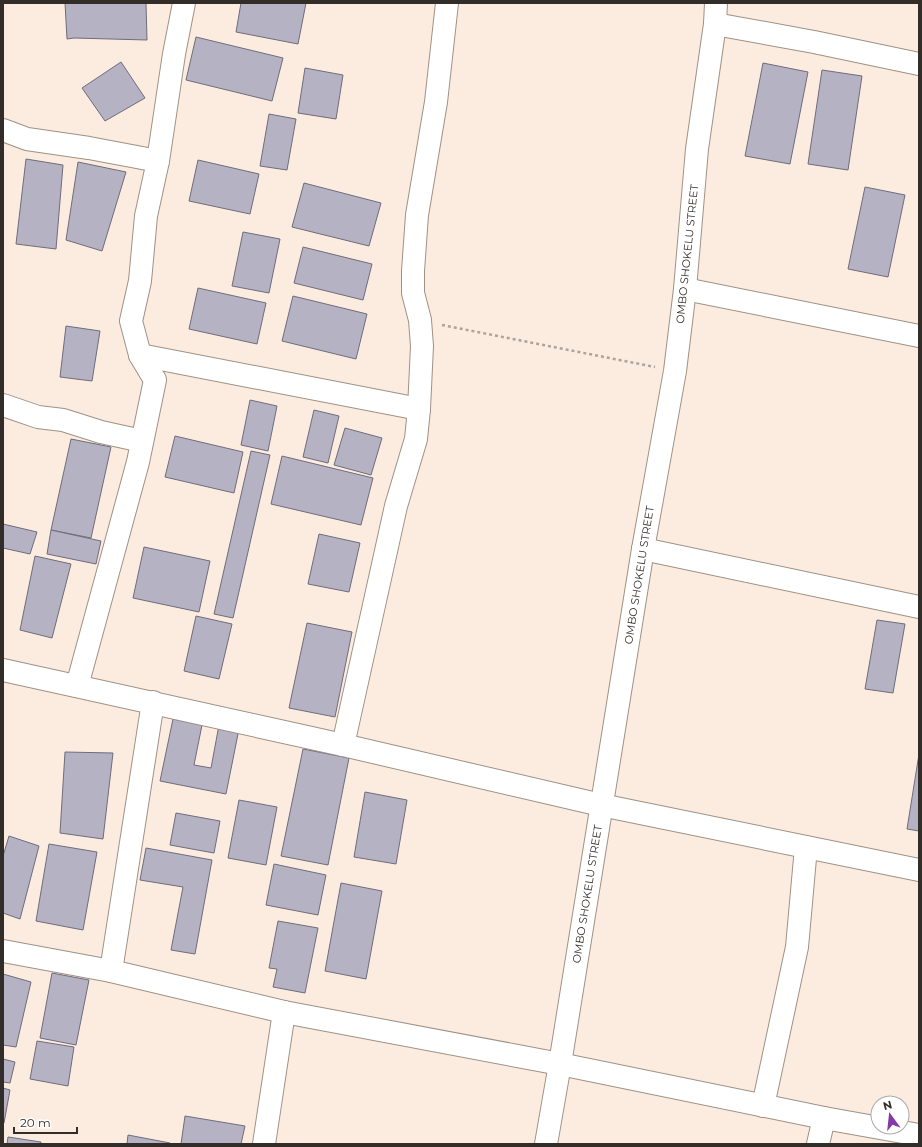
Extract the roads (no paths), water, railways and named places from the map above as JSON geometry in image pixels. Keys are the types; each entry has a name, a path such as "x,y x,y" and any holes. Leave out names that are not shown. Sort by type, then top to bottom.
{"street":[{"path":"77,686 126,501 138,462 155,380 140,355 131,321 140,281 146,216 158,161 174,54 184,3"},
{"path":"344,745 396,506 416,440 422,346 420,320 413,293 413,271 417,215 436,102 446,3"},
{"name":"OMBO SHOKELU STREET","path":"546,1144 643,549 675,371 685,289 697,149 716,3"},
{"path":"714,24 814,42 919,64"},
{"path":"3,130 27,139 88,148 158,161"},
{"path":"685,289 919,336"},
{"path":"140,355 419,409"},
{"path":"3,405 38,417 63,420 102,432 142,441"},
{"path":"643,549 919,607"},
{"path":"3,670 344,745 601,805 919,870"},
{"path":"111,971 153,702"},
{"path":"763,1106 797,946 806,847"},
{"path":"3,951 111,971 284,1012 560,1064 763,1106 919,1135"},
{"path":"264,1144 284,1012"},
{"path":"818,1144 824,1118"}]}
